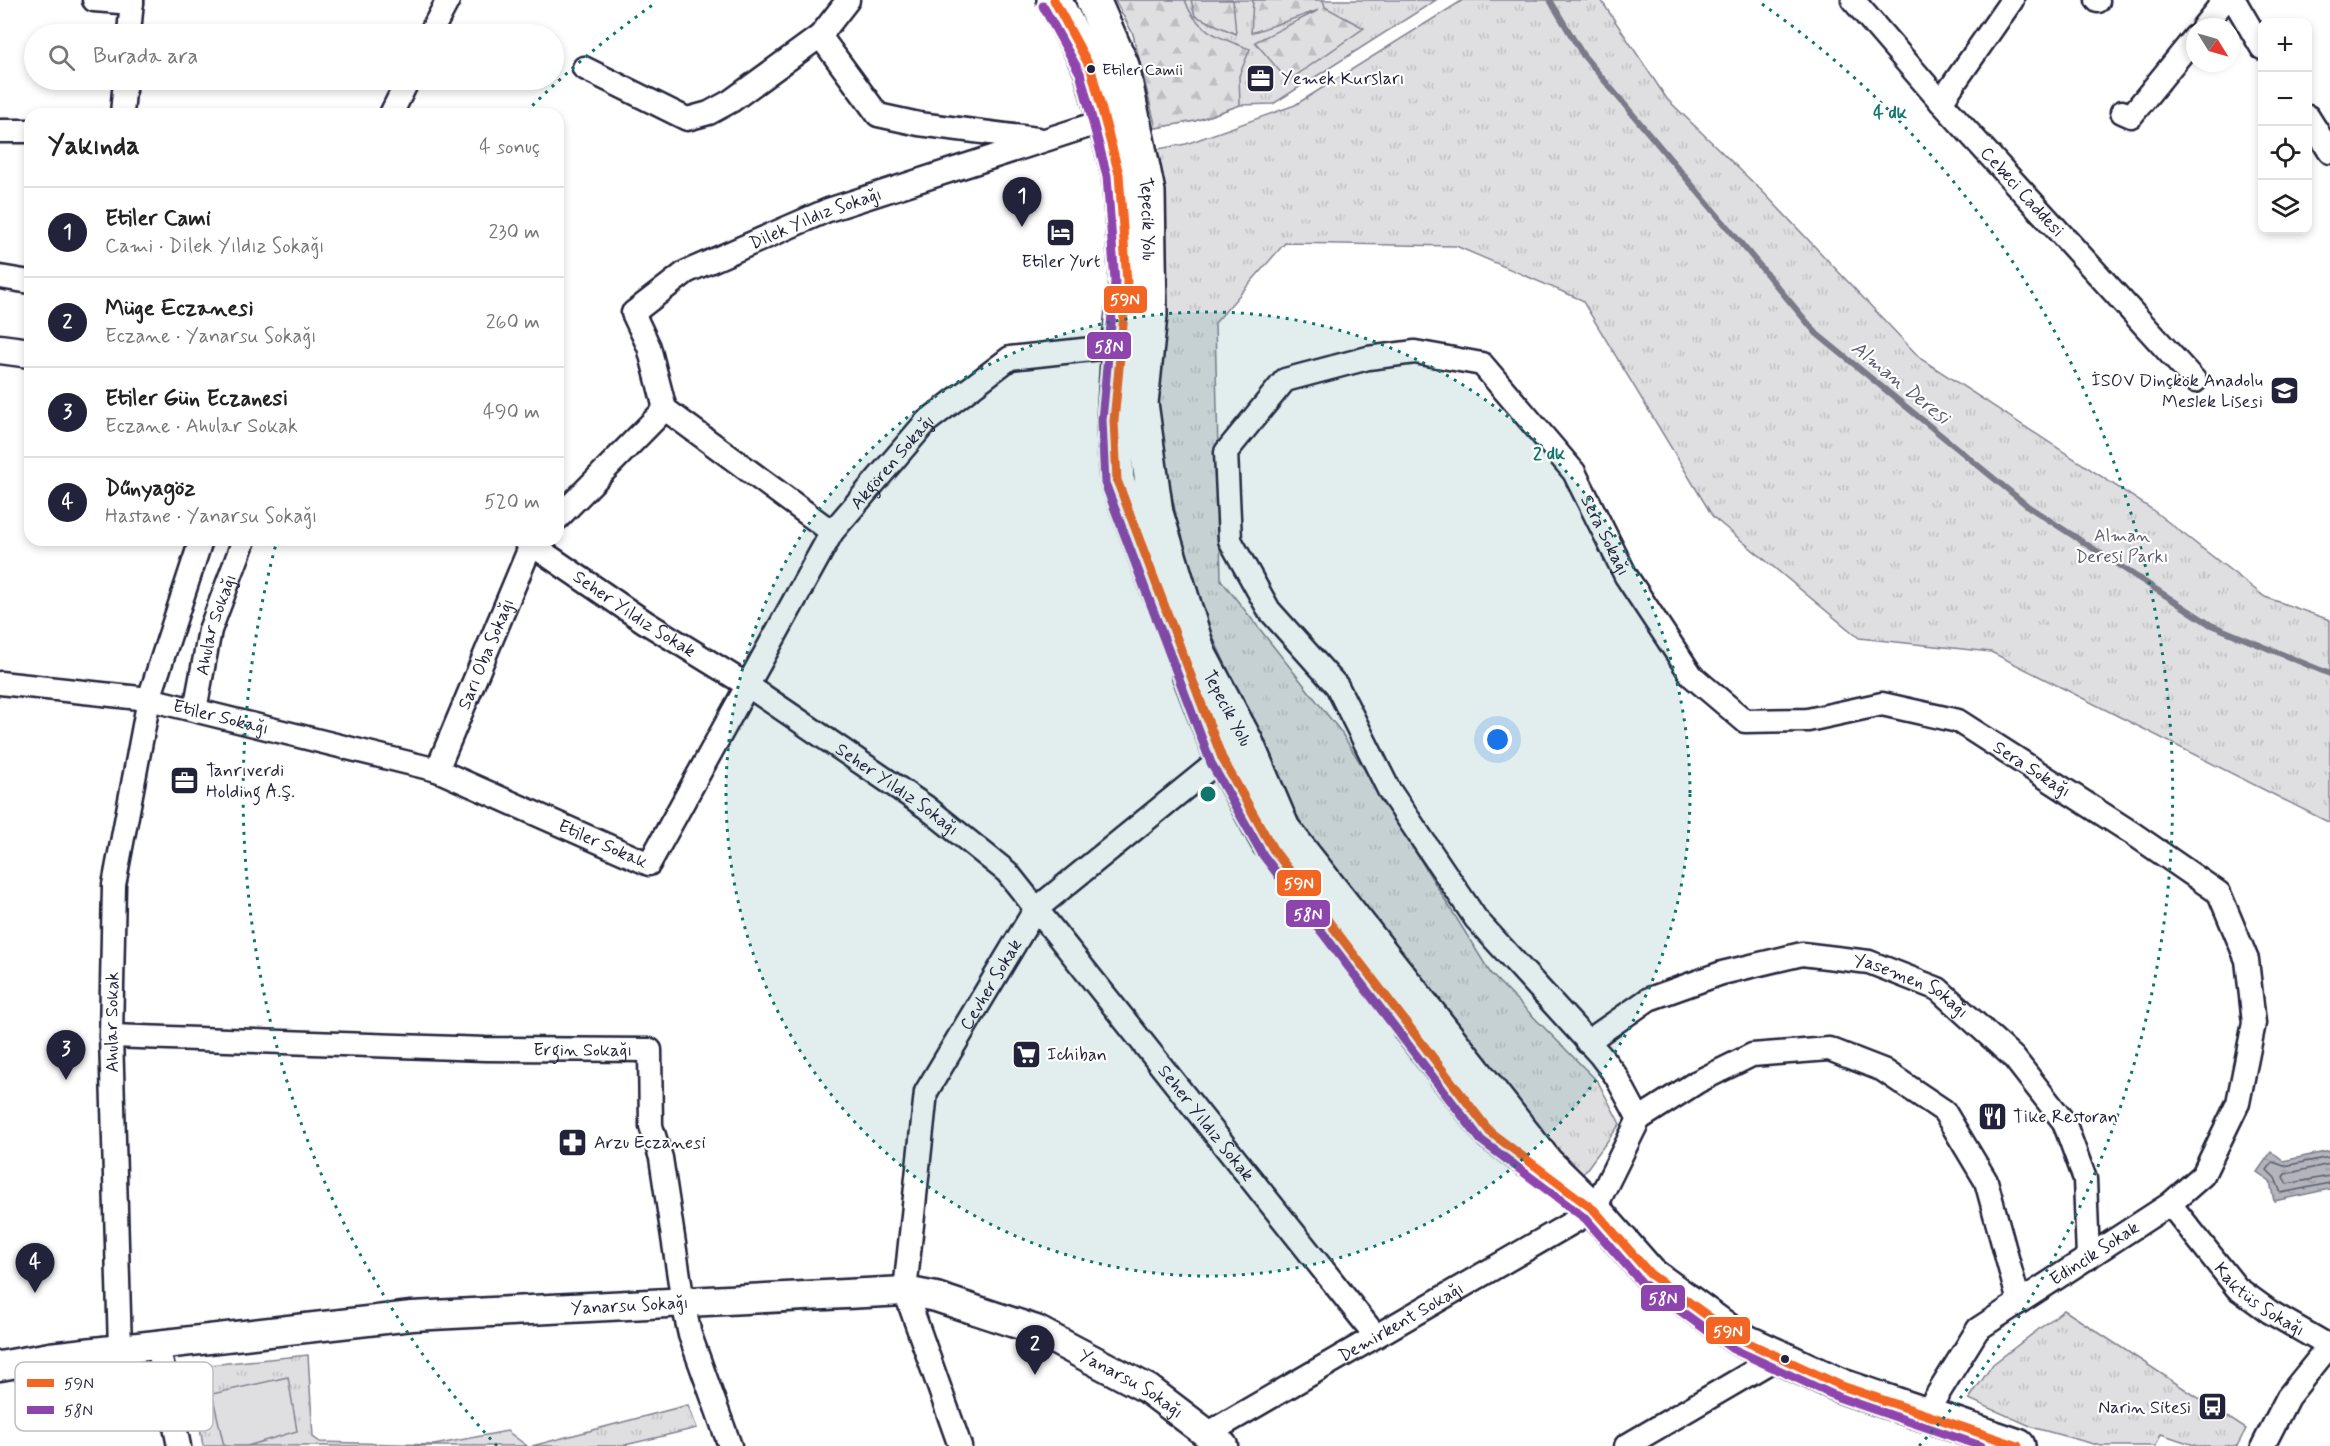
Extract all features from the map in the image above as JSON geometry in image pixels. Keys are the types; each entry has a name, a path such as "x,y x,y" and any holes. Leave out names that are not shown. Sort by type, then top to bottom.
{"main road":[{"name":"Tepecik Yolu","path":"1054,0 1091,69 1120,116 1148,192 1150,315 1133,345 1156,513 1199,654 1234,750 1283,829 1546,1163 1594,1210 1650,1274 1738,1338 1842,1386 2018,1446"},
{"name":"Tepecik Yolu","path":"1093,0 1122,66 1120,116"}],"street":[{"path":"94,0 132,1 130,24"},
{"path":"435,24 447,0"},
{"path":"584,68 687,119 709,113 731,101 820,36 848,0"},
{"name":"Cebeci Caddesi","path":"1853,0 1941,102 2195,381"},
{"path":"1941,102 2012,0"},
{"path":"2210,18 2225,0"},
{"path":"2234,0 2258,41"},
{"path":"820,36 878,115 919,124 1045,140"},
{"path":"2122,112 2131,116 2186,48"},
{"path":"123,108 124,90"},
{"path":"394,108 403,90"},
{"name":"Dilek Yıldız Sokağı","path":"665,409 649,347 633,313 686,272 828,210 1120,116"},
{"path":"2312,125 2330,152"},
{"path":"0,131 24,131"},
{"path":"0,277 24,281"},
{"name":"Akgören Sokağı","path":"747,685 832,532 926,422 1010,358 1133,345"},
{"path":"0,349 24,352"},
{"name":"Sera Sokağı","path":"1639,1119 1616,1076 1476,919 1389,790 1337,686 1269,610 1230,540 1226,452 1285,380 1368,358 1415,352 1482,364 1574,472 1626,576 1692,676 1745,721 1808,720 1882,704 1958,721 2132,833 2219,893 2247,960 2254,1023 2238,1103 2203,1175 2170,1204"},
{"path":"564,512 665,409 832,532"},
{"path":"149,699 199,546"},
{"name":"Ahular Sokağı","path":"195,710 210,630 242,546"},
{"name":"Sarı Oba Sokağı","path":"437,770 529,546"},
{"name":"Seher Yıldız Sokak","path":"537,546 645,622 747,685"},
{"name":"Etiler Sokağı","path":"0,683 149,699 437,770"},
{"name":"Etiler Sokak","path":"437,770 649,864 747,685"},
{"name":"Seher Yıldız Sokağı","path":"747,685 926,807 1006,872 1035,910"},
{"name":"Ahular Sokak","path":"120,1349 111,1036 114,885 149,699"},
{"name":"Cevher Sokak","path":"905,1291 926,1092 1035,910 1234,750"},
{"name":"Seher Yıldız Sokak","path":"1035,910 1375,1335"},
{"name":"Yasemen Sokağı","path":"1587,1042 1649,999 1722,974 1802,954 1869,962 1938,989 2014,1058 2064,1122 2085,1179 2088,1258"},
{"name":"Ergin Sokağı","path":"111,1036 485,1049 650,1050 651,1126 661,1158 683,1303 690,1335 730,1446"},
{"path":"1594,1210 1639,1119 1697,1082 1752,1055 1829,1049 1883,1070 1944,1111 1986,1181 2019,1302"},
{"name":"Edincik Sokak","path":"1926,1413 1978,1329 2170,1204"},
{"name":"Kaktüs Sokağı","path":"2170,1204 2237,1288 2270,1312 2329,1346 2288,1396 2263,1446"},
{"name":"Demirkent Sokağı","path":"1215,1440 1375,1335 1594,1210"},
{"path":"905,1291 960,1446"},
{"name":"Yanarsu Sokağı","path":"28,1362 120,1349 412,1316 905,1291 936,1297 1036,1330 1148,1389 1215,1440"},
{"path":"158,1345 162,1362"},
{"path":"1626,1446 1780,1356"},
{"name":"Yanarsu Sokağı","path":"0,1366 15,1364"},
{"path":"177,1431 180,1446"}],"green space":[{"path":"1115,0 1436,0 1273,104 1240,105 1195,121 1156,128 1133,34"},
{"path":"1115,0 1185,0 1195,19 1203,26 1220,37 1250,49 1239,76 1240,105 1195,121 1156,128 1133,34"},
{"path":"1191,0 1233,0 1236,34 1195,16"},
{"path":"1253,0 1323,0 1325,7 1364,28 1288,81 1255,42 1319,10 1251,33"},
{"name":"Alman Deresi Parkı","path":"1463,0 1601,0 1667,99 1764,193 1921,359 2150,508 2265,597 2330,620 2330,823 1991,652 1859,638 1713,517 1582,300 1456,246 1285,243 1215,323 1221,580 1341,732 1491,974 1598,1082 1620,1124 1580,1178 1525,1116 1296,819 1192,591 1153,405 1163,345 1167,274 1152,150 1186,144 1295,105"},
{"path":"2064,1310 2246,1429 2237,1446 2197,1446 2161,1434 2156,1446 2101,1446 2035,1428 1969,1399 1993,1364"},
{"path":"308,1355 313,1437 320,1442 434,1445 507,1431 527,1446 203,1446 201,1431 213,1431 213,1365"},
{"path":"288,1377 297,1431 247,1446 224,1446 213,1394"},
{"path":"688,1405 697,1428 621,1446 532,1446"}],"water":[{"path":"2330,1151 2330,1189 2274,1201 2270,1181 2257,1172 2271,1152 2283,1161"}],"waterway":[{"name":"Alman Deresi","path":"1550,0 1583,55 1817,334 2029,507 2211,625 2330,674"}],"transit line":[{"name":"59N","path":"1054,0 1091,69 1119,174 1127,282 1114,421 1117,480 1222,758 1273,849 1490,1132 1594,1210 1650,1274 1738,1338 1842,1386 2018,1446"},
{"name":"58N","path":"1043,6 1080,73 1107,176 1115,282 1102,420 1105,483 1211,763 1263,855 1481,1140 1586,1219 1642,1283 1733,1349 1838,1397 1981,1446"}],"place":[{"name":"Etiler Camii","path":"1091,69"},
{"name":"Yemek Kursları","path":"1260,78"},
{"name":"Etiler Cami","path":"1022,227"},
{"name":"Etiler Yurt","path":"1061,232"},
{"name":"İSOV Dinçkök Anadolu Meslek Lisesi","path":"2284,390"},
{"name":"Tanrıverdi Holding A.Ş.","path":"185,780"},
{"name":"Ichiban","path":"1026,1054"},
{"name":"Etiler Gün Eczanesi","path":"66,1080"},
{"name":"Tike Restoran","path":"1992,1116"},
{"name":"Arzu Eczanesi","path":"573,1142"},
{"name":"Dűnyagöz","path":"35,1293"},
{"name":"Müge Eczanesi","path":"1035,1375"},
{"name":"Narin Sitesi","path":"2212,1407"}]}
